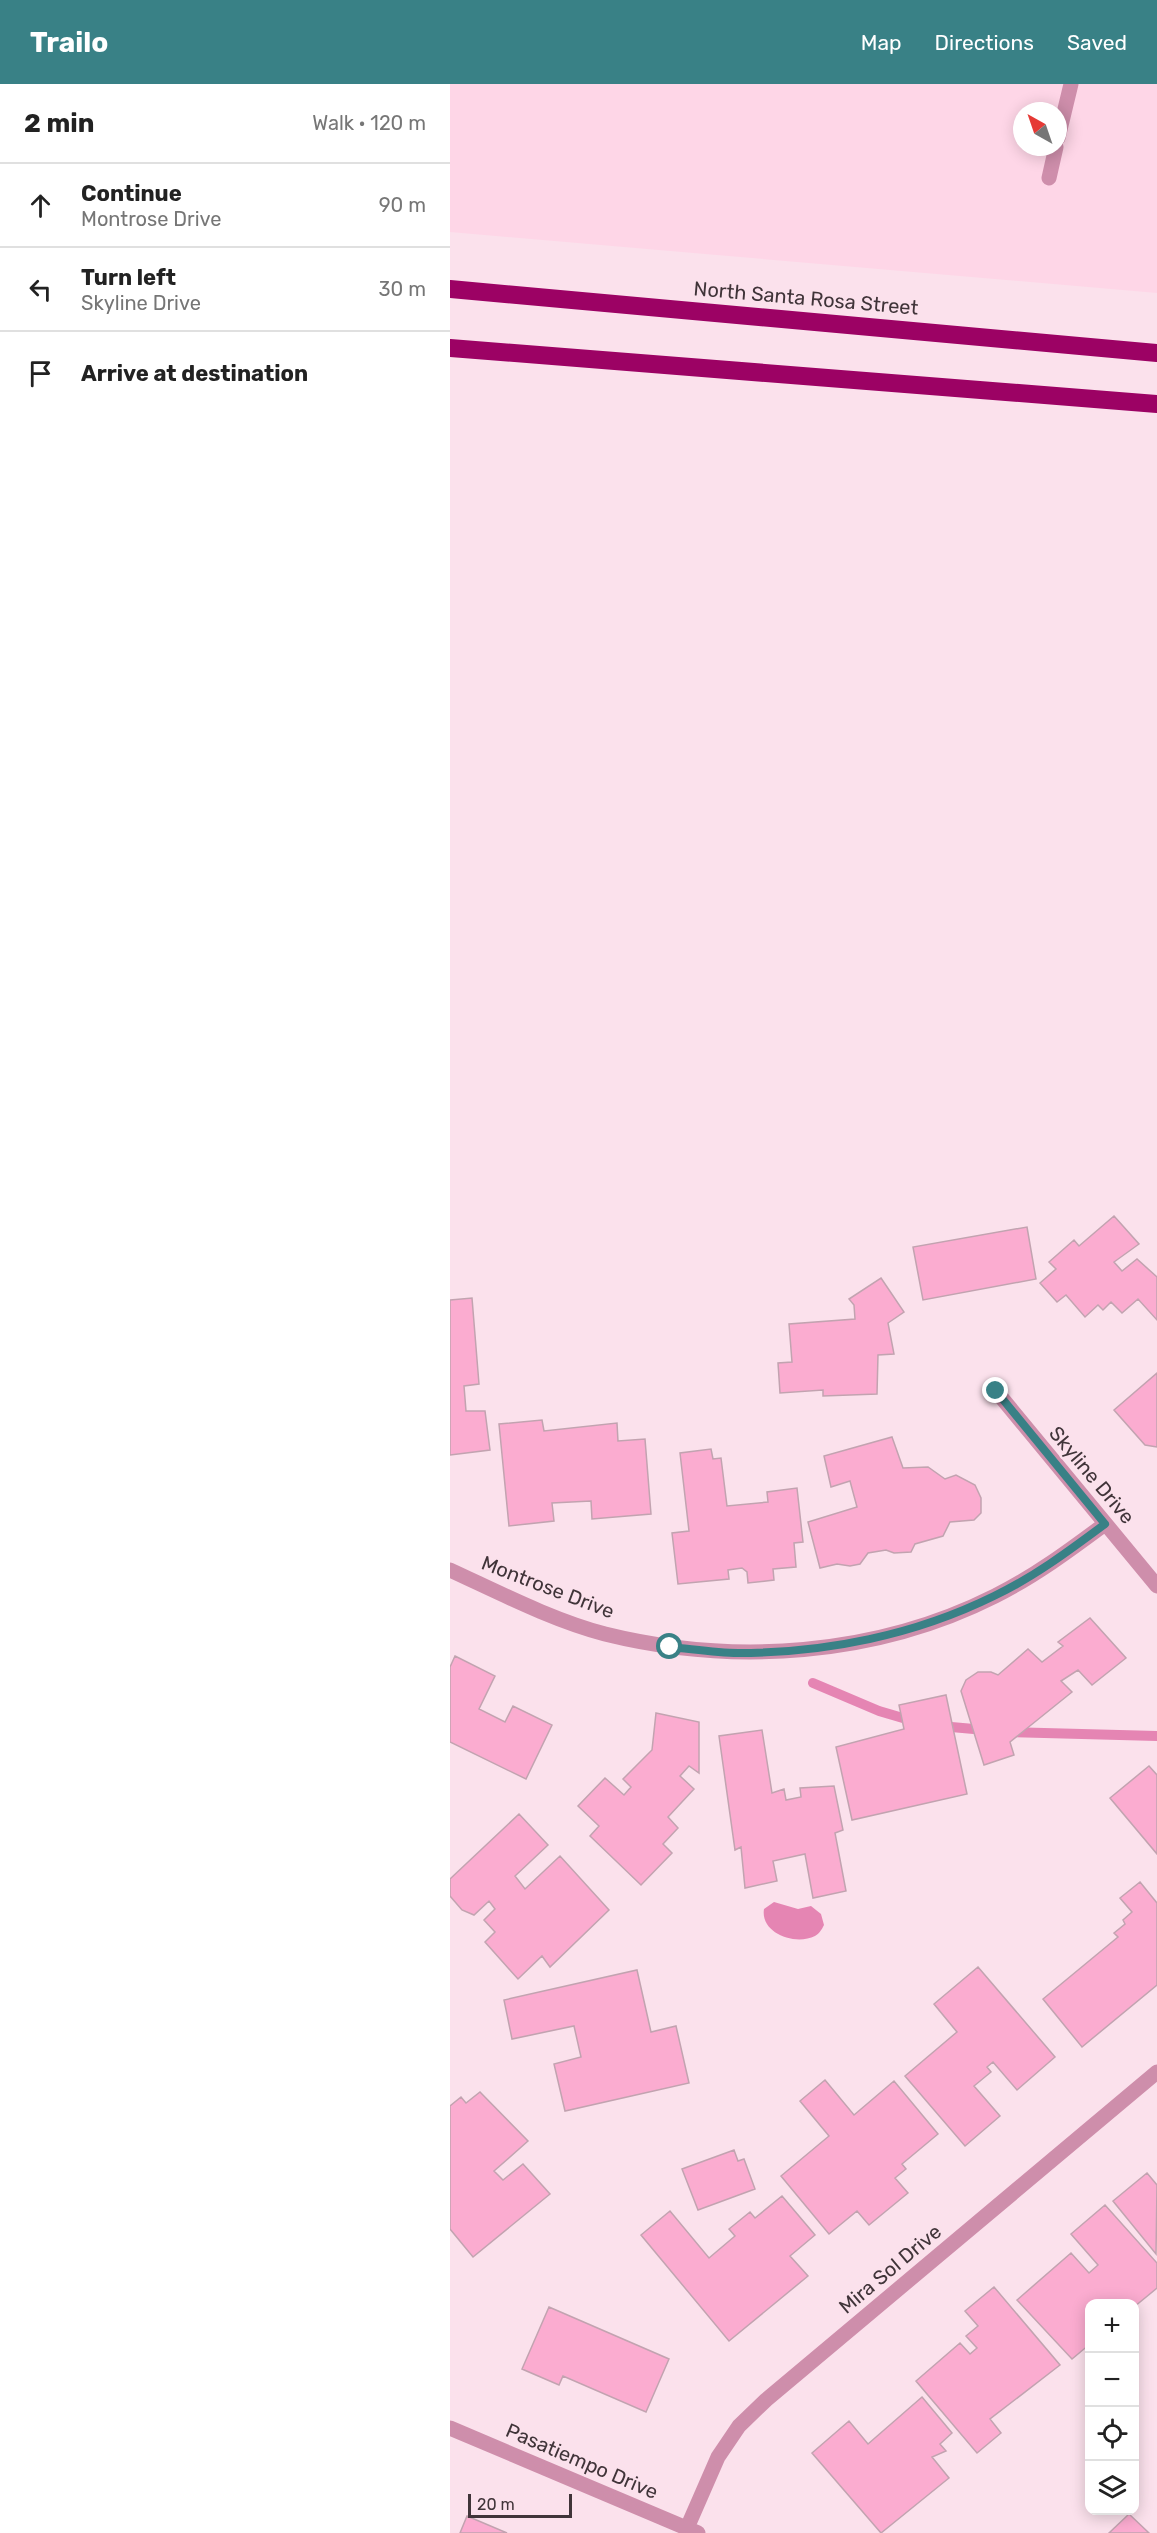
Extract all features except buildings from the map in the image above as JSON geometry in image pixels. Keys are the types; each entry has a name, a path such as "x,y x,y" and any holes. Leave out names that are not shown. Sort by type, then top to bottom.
{"highway":[{"name":"North Santa Rosa Street","path":"450,289 1157,353"},
{"path":"450,348 1157,404"}],"street":[{"path":"1067,102 1071,84"},
{"path":"1049,178 1054,156"},
{"name":"Skyline Drive","path":"996,1391 1157,1586"},
{"name":"Montrose Drive","path":"450,1570 541,1611 604,1633 670,1647 736,1653 802,1650 868,1640 933,1622 995,1596 1052,1563 1105,1524"},
{"name":"Mira Sol Drive","path":"693,2531 718,2457 739,2426 766,2400 1157,2072"},
{"name":"Pasatiempo Drive","path":"450,2427 693,2531"}],"shaded area":[{"path":"450,84 1157,84 1157,293 450,232"},
{"path":"774,1902 798,1909 811,1906 821,1914 824,1925 816,1935 807,1939 780,1935 767,1925 764,1917 764,1909"}],"waterway":[{"path":"813,1683 879,1711 913,1721"},
{"path":"940,1726 985,1730"},
{"path":"1009,1732 1157,1736"}],"route":[{"path":"670,1647 736,1653 802,1650 868,1640 933,1622 995,1596 1052,1563 1105,1524 996,1391"}]}
